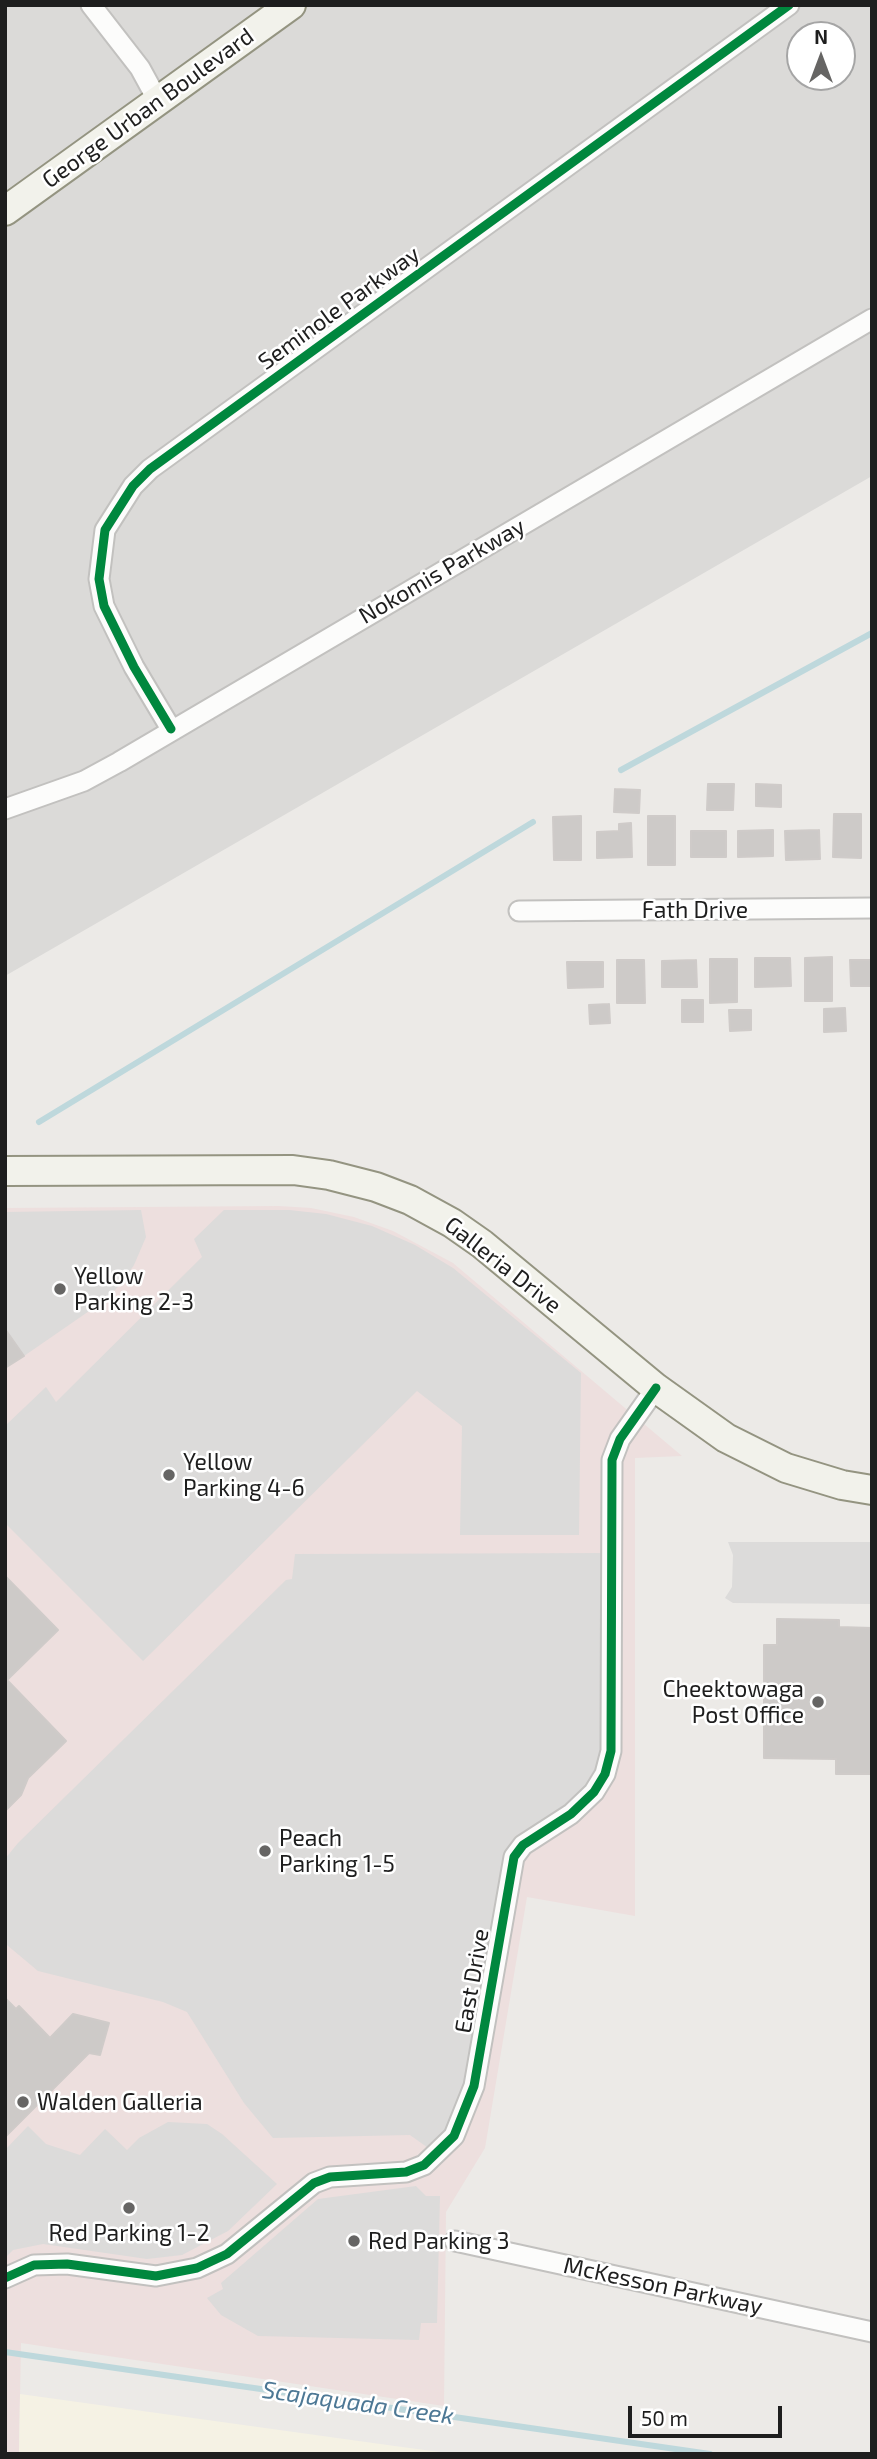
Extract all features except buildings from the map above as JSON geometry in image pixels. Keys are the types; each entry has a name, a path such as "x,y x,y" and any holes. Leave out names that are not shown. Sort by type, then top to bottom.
{"street":[{"path":"91,5 140,68 158,101"},
{"name":"George Urban Boulevard","path":"5,211 291,5"},
{"name":"Seminole Parkway","path":"171,729 134,667 104,606 99,579 105,530 133,486 150,469 785,6"},
{"name":"Nokomis Parkway","path":"5,809 84,781 872,319"},
{"name":"Fath Drive","path":"519,911 872,908"},
{"name":"Galleria Drive","path":"5,1171 293,1170 329,1175 376,1187 410,1200 462,1230 656,1388 726,1438 759,1457 815,1478 872,1490"},
{"name":"East Drive","path":"5,2278 34,2265 67,2264 156,2276 197,2269 227,2254 282,2205 314,2183 330,2177 405,2172 424,2165 454,2136 474,2086 514,1857 523,1844 580,1807 594,1792 605,1774 611,1752 612,1460 620,1439 656,1388"},
{"name":"McKesson Parkway","path":"455,2241 872,2332"}],"shaded area":[{"path":"5,5 872,5 872,476 5,976"},
{"path":"5,1208 311,1208 354,1217 393,1231 453,1263 682,1456 635,1458 635,1916 527,1897 485,2148 446,2212 444,2406 21,2343 19,2454 5,2454"},
{"name":"Yellow Parking 2-3","path":"141,1210 146,1237 134,1265 123,1281 108,1298 24,1356 5,1329 5,1212"},
{"name":"Yellow Parking 4-6","path":"224,1210 289,1210 326,1214 372,1226 415,1245 453,1268 581,1373 579,1535 460,1535 462,1426 417,1391 143,1661 5,1523 5,1426 46,1387 56,1402 202,1257 194,1239"},
{"path":"728,1542 872,1542 872,1604 733,1603 725,1598 732,1587 733,1555"},
{"name":"Peach Parking 1-5","path":"611,1553 605,1774 523,1845 474,2086 438,2155 410,2135 273,2138 244,2103 187,2012 163,2002 38,1971 7,1945 5,1859 18,1843 286,1580 292,1579 295,1554"},
{"name":"Red Parking 1-2","path":"168,2122 207,2124 222,2134 277,2184 228,2231 182,2255 147,2259 43,2244 13,2250 5,2258 5,2150 28,2126 46,2144 80,2155 105,2129 127,2150 139,2138"},
{"name":"Red Parking 3","path":"416,2186 426,2196 440,2196 437,2323 421,2323 419,2340 258,2336 221,2315 207,2298 223,2289 221,2283 318,2199"},
{"path":"20,2394 402,2447 455,2454 19,2454"}],"waterway":[{"path":"621,770 872,633"},
{"path":"39,1122 533,822"},
{"name":"Scajaquada Creek","path":"5,2352 710,2454"}],"cycle path":[{"path":"171,729 134,667 104,606 99,579 105,530 133,486 150,469 789,5"},
{"path":"5,2278 34,2265 67,2264 156,2276 197,2268 227,2254 314,2183 330,2177 406,2172 424,2165 454,2136 474,2086 514,1857 523,1845 571,1814 594,1792 605,1774 611,1751 612,1460 620,1439 656,1388"}],"place":[{"name":"Yellow Parking 2-3","path":"60,1289"},
{"name":"Yellow Parking 4-6","path":"169,1475"},
{"name":"Cheektowaga Post Office","path":"818,1702"},
{"name":"Peach Parking 1-5","path":"265,1851"},
{"name":"Walden Galleria","path":"23,2102"},
{"name":"Red Parking 1-2","path":"129,2208"},
{"name":"Red Parking 3","path":"354,2241"}]}
